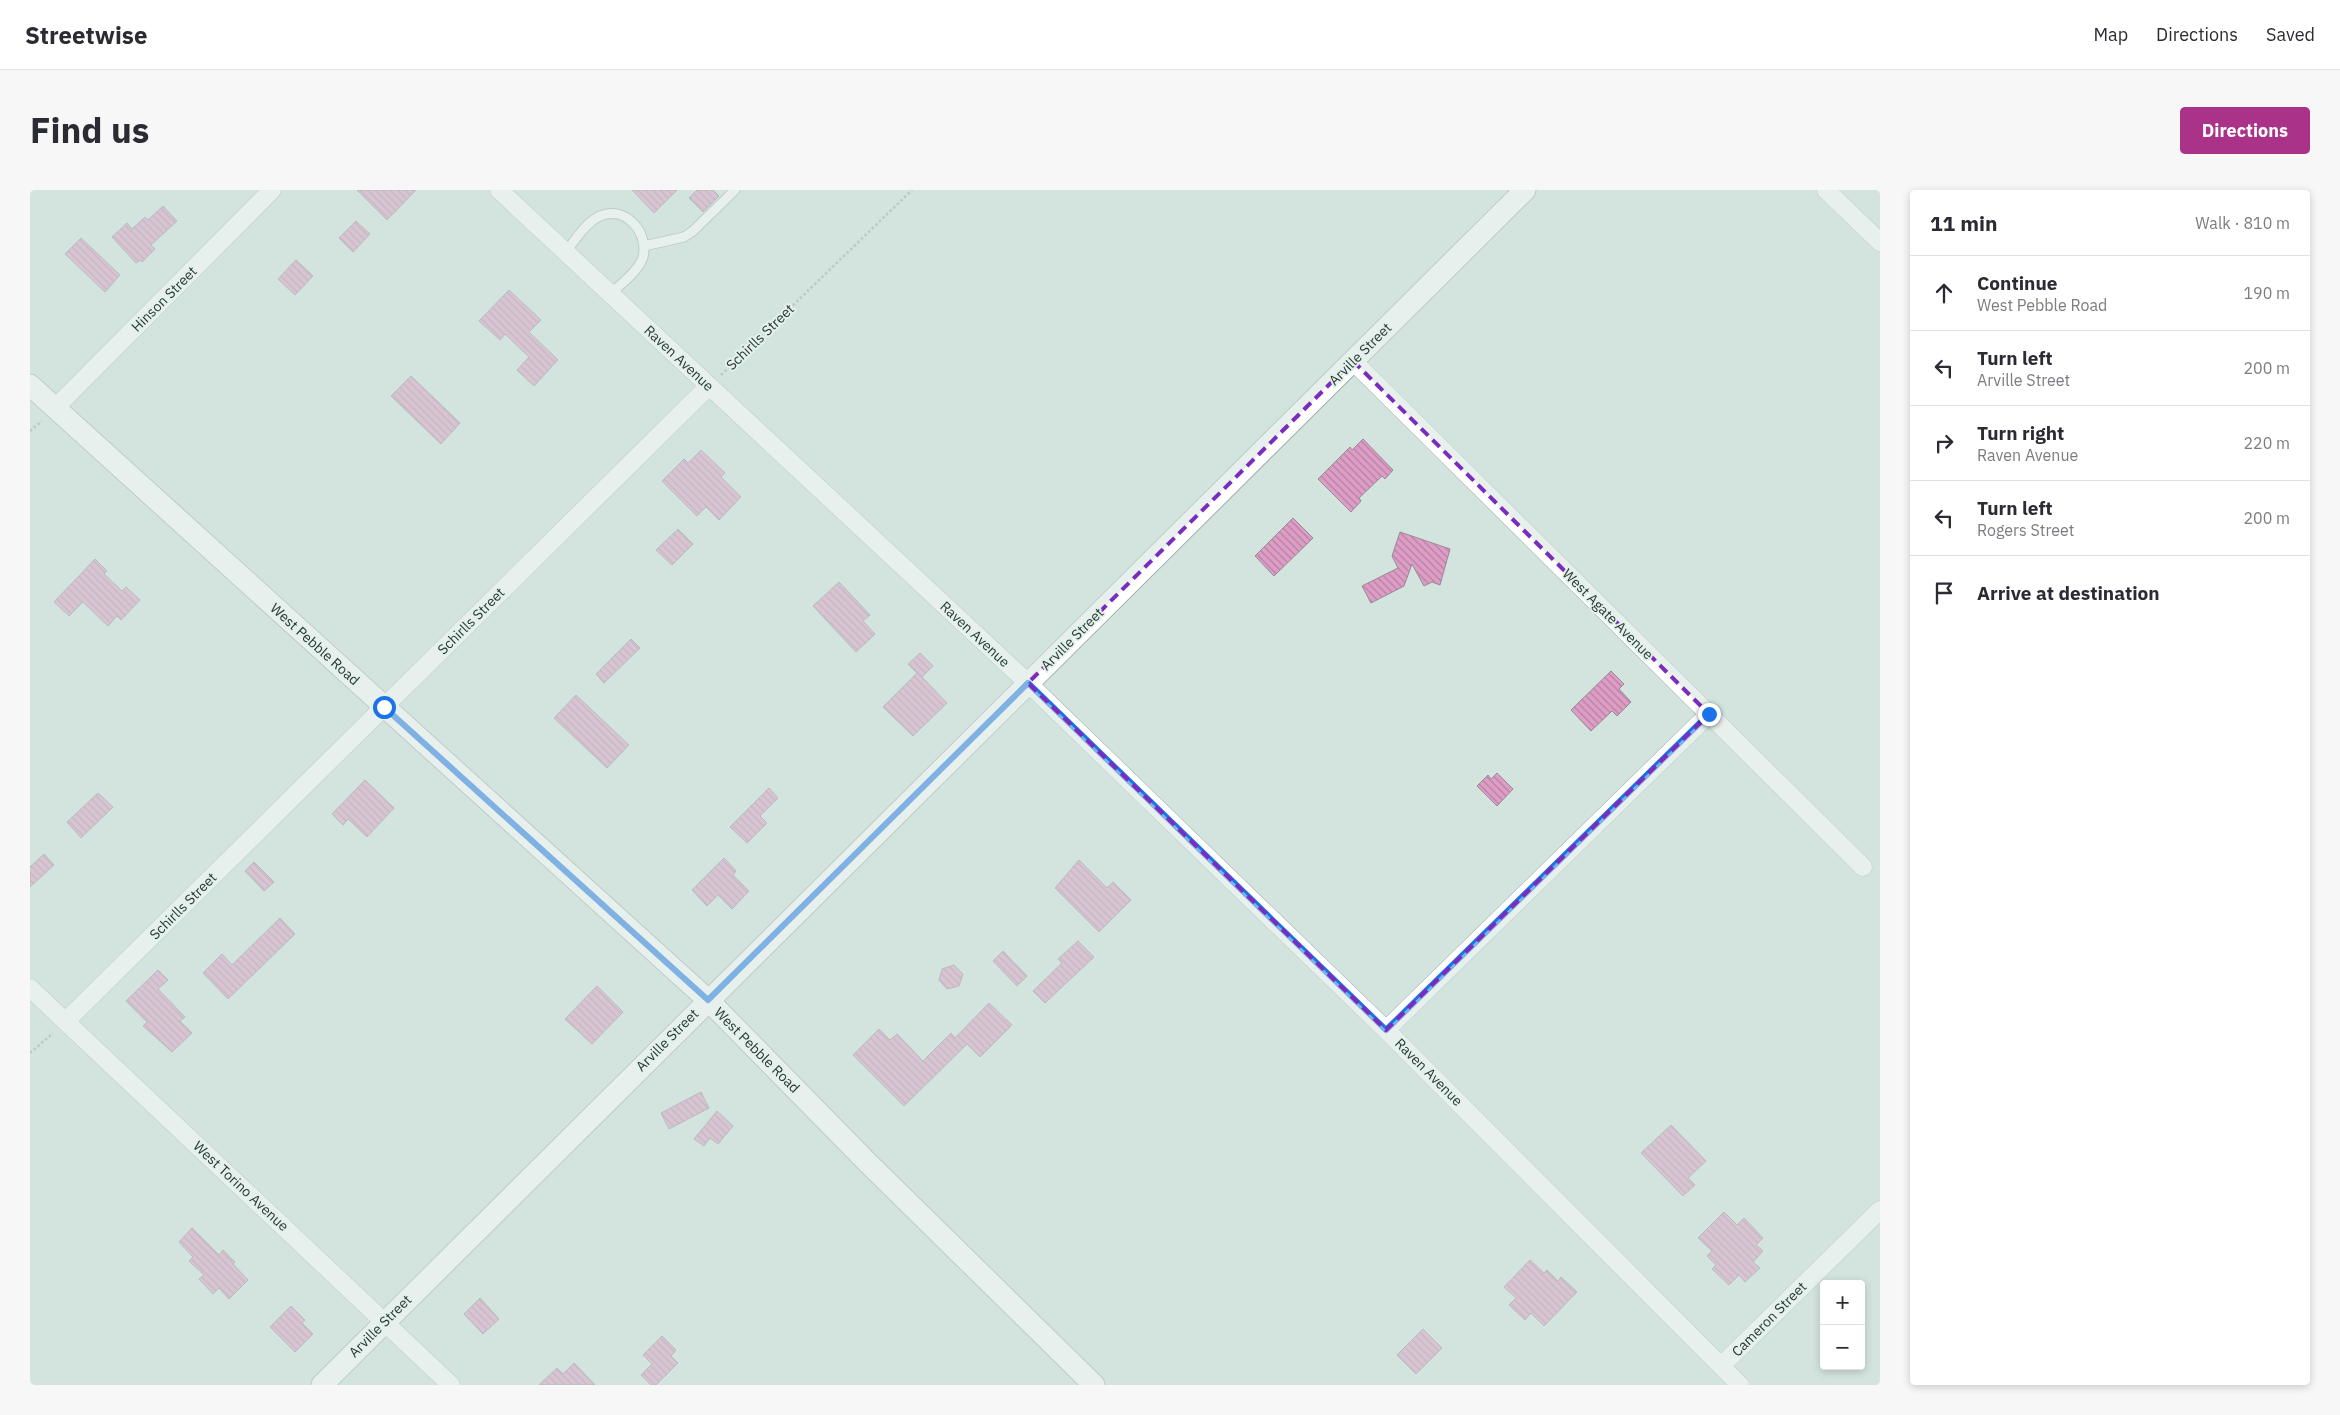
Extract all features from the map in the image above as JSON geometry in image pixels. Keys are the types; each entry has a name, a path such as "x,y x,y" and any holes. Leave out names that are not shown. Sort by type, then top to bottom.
{"street":[{"name":"Hinson Street","path":"56,408 272,190"},
{"name":"Raven Avenue","path":"499,190 1028,683 1386,1030 1740,1385"},
{"name":"Arville Street","path":"322,1385 1525,190"},
{"path":"1826,190 1880,242"},
{"name":"West Agate Avenue","path":"1353,361 1863,867"},
{"name":"West Pebble Road","path":"30,385 708,1000 868,1163 1094,1385"},
{"name":"Schirlls Street","path":"66,1021 709,386"},
{"path":"1386,1030 1709,714"},
{"name":"West Torino Avenue","path":"30,988 451,1385"},
{"name":"Cameron Street","path":"1721,1366 1880,1210"}],"lane":[{"path":"644,246 684,237 694,231 735,190"},
{"path":"565,252 592,221 609,214 618,214 630,220 638,228 644,246 639,264 610,294"}],"path":[{"name":"Schirlls Street","path":"709,386 912,190"},
{"path":"30,1053 66,1021"}],"highlighted area":[{"path":"1353,361 1709,714 1386,1030 1028,683"}],"building":[{"path":"357,190 416,190 387,220"},
{"path":"632,190 677,190 654,213"},
{"path":"697,190 713,190 719,196 703,212 689,198"},
{"path":"163,206 177,221 151,245 155,249 142,262 140,260 136,263 112,237 127,223 132,229 145,217 148,220"},
{"path":"356,221 370,234 353,252 339,238"},
{"path":"81,238 120,275 105,292 65,254"},
{"path":"296,260 313,276 295,295 278,279"},
{"path":"509,290 541,320 529,332 558,360 534,386 517,370 529,357 505,334 500,340 479,321"},
{"path":"411,376 460,423 441,444 391,396"},
{"path":"1363,439 1393,470 1385,479 1382,476 1359,498 1361,501 1351,512 1318,479 1350,447 1352,450"},
{"path":"701,450 725,473 721,477 741,497 719,520 706,507 697,516 662,481 684,459 688,463"},
{"path":"1293,518 1313,538 1274,576 1255,556"},
{"path":"678,529 693,544 672,565 656,550"},
{"path":"1400,532 1450,549 1440,585 1432,582 1424,586 1412,564 1404,586 1371,603 1362,586 1398,568 1392,556"},
{"path":"95,559 107,571 104,574 122,591 126,587 140,600 121,620 117,616 108,626 83,602 69,616 54,602"},
{"path":"839,582 870,615 863,621 875,634 856,652 813,606"},
{"path":"631,639 640,648 604,683 596,674"},
{"path":"920,653 933,666 922,677 947,703 913,736 883,707 917,673 908,664"},
{"path":"1611,671 1624,684 1619,689 1631,702 1617,716 1612,711 1591,731 1571,710"},
{"path":"576,695 629,745 607,768 554,718"},
{"path":"1497,773 1513,789 1497,806 1477,786 1488,775 1491,779"},
{"path":"365,780 394,808 367,837 348,819 343,825 332,814"},
{"path":"769,788 778,798 760,816 767,823 747,843 730,827"},
{"path":"98,793 113,807 81,838 67,822"},
{"path":"44,854 54,865 30,887 30,867"},
{"path":"724,858 736,871 733,875 749,891 732,909 718,895 707,906 692,890"},
{"path":"1079,860 1107,888 1113,882 1131,900 1099,932 1055,888"},
{"path":"254,862 274,882 264,891 245,871"},
{"path":"280,918 295,934 228,999 203,973 222,954 232,965"},
{"path":"1078,941 1094,957 1045,1003 1033,991 1062,963 1058,959"},
{"path":"1003,951 1027,976 1017,986 993,961"},
{"path":"954,965 963,974 959,986 947,989 939,980 942,969"},
{"path":"158,970 168,980 158,989 185,1017 180,1021 192,1033 172,1052 143,1026 147,1022 126,1001"},
{"path":"597,986 623,1012 592,1044 565,1019"},
{"path":"989,1003 1012,1025 980,1057 967,1044 904,1106 853,1055 879,1029 890,1040 897,1034 923,1061 951,1033 955,1038"},
{"path":"701,1092 709,1108 669,1129 661,1113"},
{"path":"717,1111 733,1126 718,1144 710,1138 704,1146 694,1139"},
{"path":"1671,1125 1706,1161 1688,1178 1695,1185 1683,1196 1641,1153"},
{"path":"1724,1212 1737,1225 1744,1218 1763,1238 1756,1245 1763,1251 1753,1262 1760,1268 1745,1282 1739,1275 1729,1285 1712,1269 1716,1265 1707,1256 1712,1251 1698,1238"},
{"path":"192,1228 219,1255 223,1250 235,1262 233,1264 248,1280 229,1299 219,1288 213,1294 199,1279 204,1275 189,1261 193,1257 179,1242"},
{"path":"1530,1260 1544,1273 1547,1270 1558,1281 1561,1277 1577,1292 1544,1326 1531,1313 1525,1320 1509,1305 1516,1298 1504,1287"},
{"path":"480,1298 499,1319 483,1334 464,1314"},
{"path":"291,1306 305,1320 302,1323 313,1334 295,1352 270,1327"},
{"path":"1423,1329 1442,1348 1416,1374 1397,1355"},
{"path":"662,1336 676,1350 671,1356 678,1363 656,1385 651,1385 641,1375 652,1364 643,1355"},
{"path":"574,1363 595,1385 539,1385 557,1368 563,1374"}],"route":[{"path":"384,707 708,1000 1028,683 1386,1030 1709,714"}]}
